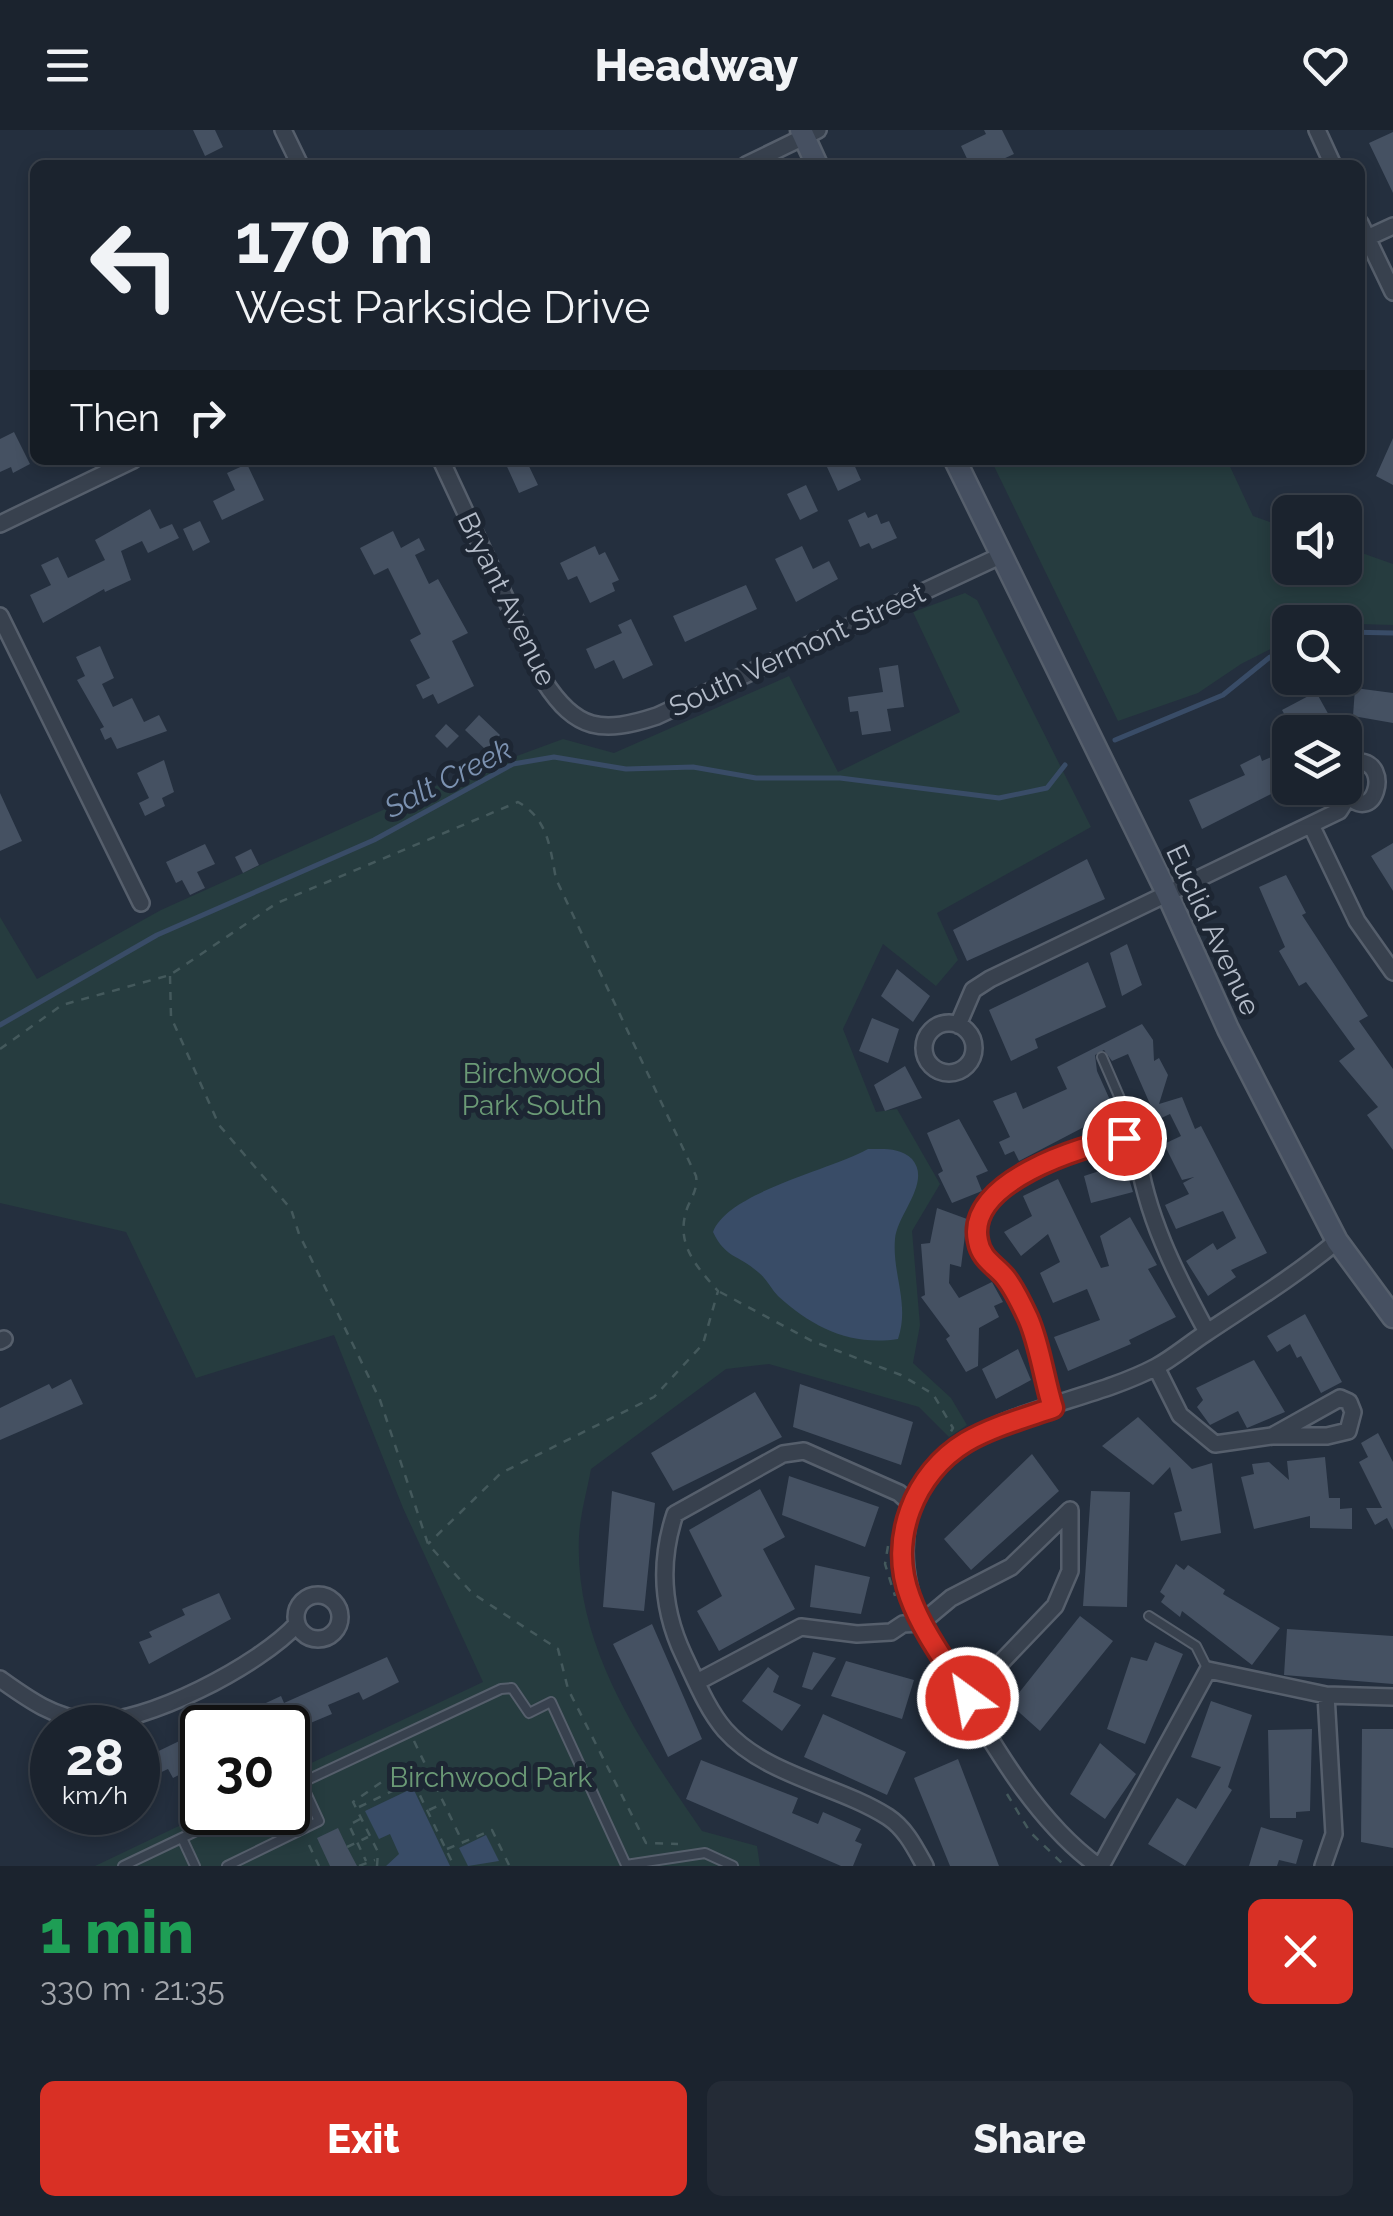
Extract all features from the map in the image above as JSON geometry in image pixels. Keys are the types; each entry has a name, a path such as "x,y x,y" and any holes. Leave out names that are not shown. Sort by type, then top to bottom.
{"main road":[{"path":"808,132 816,160"},
{"name":"Euclid Avenue","path":"957,465 1166,891 1228,1029 1336,1242 1393,1316"}],"street":[{"path":"283,130 298,160"},
{"path":"1317,130 1331,160"},
{"path":"755,160 808,132"},
{"path":"1365,230 1393,226"},
{"path":"1365,232 1393,292"},
{"path":"0,524 123,465"},
{"name":"Bryant Avenue","path":"443,465 544,681 564,712 589,724"},
{"name":"South Vermont Street","path":"589,724 621,728 657,716 1000,556"},
{"path":"0,616 140,903"},
{"path":"1362,763 1378,767 1385,779 1384,792 1374,802 1362,804"},
{"path":"958,1024 974,990 990,979 1310,825 1338,811 1341,805"},
{"path":"1310,825 1357,920 1393,972"},
{"path":"1053,1408 1030,1322 1006,1278 987,1262 977,1240 980,1216 1003,1184 1089,1144 1126,1140 1137,1149 1140,1176 1172,1268 1208,1332"},
{"path":"1336,1242 1294,1277 1156,1368 964,1443 910,1503 904,1533 904,1567 908,1592 921,1623 1036,1806 1065,1842 1100,1866 1208,1670 1326,1695 1393,1697"},
{"path":"1156,1368 1180,1415 1215,1444 1272,1436 1328,1436 1348,1431 1354,1412 1349,1402 1340,1398 1272,1436"},
{"path":"910,1503 899,1493 804,1451 783,1454 676,1514 666,1542 664,1602 697,1682 727,1732 755,1753 888,1818 910,1838 925,1866"},
{"path":"697,1682 801,1627 857,1634 890,1632 903,1624 921,1623 951,1598 1011,1568 1070,1510 1070,1571 1055,1606 968,1698"},
{"path":"1,1683 37,1705 70,1718 90,1721 130,1717 241,1666 268,1650 297,1624"},
{"path":"1323,1866 1334,1834 1326,1695"}],"lane":[{"path":"1102,1056 1128,1117 1126,1140"},
{"path":"1149,1616 1196,1646 1208,1670"},
{"path":"310,1778 501,1689 512,1688 529,1713 551,1702 626,1865 705,1852 733,1866"},
{"path":"310,1802 319,1821 310,1825"},
{"path":"123,1866 188,1835"},
{"path":"227,1866 290,1835"},
{"path":"182,1838 195,1866"}],"path":[{"path":"0,1049 62,1005 170,975 276,903 518,802 532,810 546,828 556,878 696,1176 698,1184 682,1221 684,1243 718,1291 702,1344 654,1397 501,1473 428,1544"},
{"path":"170,975 171,1017 219,1126 292,1208 299,1234 380,1400 428,1544 472,1593 558,1649 568,1689 646,1843 681,1844"},
{"path":"414,1740 462,1841"},
{"path":"356,1808 429,1773"},
{"path":"377,1866 378,1852 354,1802 379,1782 429,1773"},
{"path":"413,1781 454,1866"},
{"path":"379,1782 385,1794"},
{"path":"428,1811 444,1803"},
{"path":"361,1818 349,1825 366,1861"},
{"path":"444,1847 492,1830 508,1865"},
{"path":"348,1847 370,1836"},
{"path":"309,1846 319,1866"},
{"path":"359,1866 375,1860"}],"green space":[{"path":"993,465 1229,465 1253,516 1272,523 1272,585 1362,585 1362,553 1393,564 1393,625 1362,624 1362,605 1272,605 1272,648 1198,693 1118,721"},
{"name":"Birchwood Park South","path":"965,593 977,600 1091,827 937,913 958,960 936,986 883,944 843,1029 876,1112 897,1109 940,1184 912,1231 920,1325 913,1363 951,1398 967,1425 949,1437 919,1407 769,1364 726,1369 591,1469 581,1520 580,1578 588,1618 616,1693 702,1831 757,1846 760,1866 95,1866 180,1825 180,1835 310,1835 310,1764 483,1682 403,1508 334,1335 196,1378 126,1232 0,1203 0,917 37,979 161,910 436,786 563,739 614,753 789,676 838,772 960,712 913,612"}],"water":[{"path":"868,1149 902,1152 917,1168 916,1188 895,1239 902,1301 898,1339 864,1340 819,1326 778,1296 751,1266 728,1252 713,1232 722,1218 758,1194"},
{"path":"413,1788 450,1866 386,1866 399,1854 390,1834 379,1839 365,1811"},
{"path":"486,1835 499,1861 468,1866 459,1848"}],"building":[{"path":"193,130 215,130 223,147 205,156"},
{"path":"984,130 1002,130 1014,154 1001,160 968,160 961,146 986,134"},
{"path":"1393,132 1393,193 1369,143"},
{"path":"14,432 30,464 13,473 11,467 0,472 0,439"},
{"path":"1393,438 1393,485 1376,476"},
{"path":"247,465 264,500 222,520 213,501 235,490 227,473"},
{"path":"506,465 528,465 538,485 519,493"},
{"path":"854,465 861,480 838,491 827,467"},
{"path":"806,485 818,511 800,520 787,494"},
{"path":"150,509 160,529 172,524 179,538 148,553 142,541 121,551 131,580 105,592 104,589 43,623 30,595 51,585 41,565 58,557 68,578 105,560 95,540"},
{"path":"865,512 868,518 877,514 881,524 889,521 897,538 872,549 869,543 860,547 848,520"},
{"path":"200,521 210,542 193,551 183,529"},
{"path":"393,531 401,548 419,538 425,550 415,555 429,584 438,579 468,633 452,641 474,686 438,704 433,694 423,699 416,685 430,678 410,640 421,634 388,568 374,575 360,548"},
{"path":"595,546 599,555 605,552 619,580 612,583 615,591 590,603 577,576 568,580 560,563"},
{"path":"802,546 813,569 829,561 838,579 796,602 775,559"},
{"path":"746,585 757,609 685,642 673,616"},
{"path":"631,619 653,665 623,679 614,660 595,669 586,649 622,633 618,625"},
{"path":"100,646 114,678 102,684 113,707 132,698 144,722 159,715 167,731 117,749 111,737 105,740 100,729 104,727 77,680 85,676 76,657"},
{"path":"898,665 904,707 887,709 891,731 862,735 858,711 850,712 848,697 883,692 879,668"},
{"path":"1362,689 1393,693 1393,723 1353,715 1354,695 1362,695"},
{"path":"1318,695 1329,715 1285,715 1282,710"},
{"path":"479,715 500,735 486,750 465,730"},
{"path":"446,724 459,736 447,748 435,736"},
{"path":"1260,755 1262,761 1272,757 1272,794 1202,829 1189,800 1245,775 1240,765"},
{"path":"164,760 174,792 162,798 165,806 145,816 139,803 149,798 137,773"},
{"path":"0,793 22,841 0,851"},
{"path":"1393,843 1393,891 1371,856"},
{"path":"205,844 215,864 197,872 205,888 190,895 182,880 176,883 166,862"},
{"path":"251,849 259,865 243,873 235,857"},
{"path":"1087,859 1105,899 967,961 953,930"},
{"path":"1286,875 1306,913 1302,915 1368,1016 1359,1021 1393,1069 1393,1150 1367,1115 1378,1107 1339,1061 1355,1049 1306,982 1299,986 1279,951 1285,947 1259,887"},
{"path":"1127,944 1142,985 1122,996 1110,953"},
{"path":"1088,962 1106,1007 1035,1039 1038,1048 1011,1061 989,1010"},
{"path":"897,969 930,996 913,1022 881,996"},
{"path":"872,1018 899,1029 888,1063 859,1051"},
{"path":"1142,1024 1153,1040 1154,1061 1159,1058 1168,1075 1159,1104 1182,1097 1195,1129 1201,1126 1267,1253 1231,1270 1236,1277 1208,1296 1186,1261 1213,1243 1217,1250 1236,1238 1223,1211 1176,1229 1165,1205 1189,1194 1183,1183 1194,1177 1182,1180 1164,1144 1181,1136 1170,1114 1157,1120 1128,1054 1112,1061 1104,1050 1095,1055 1097,1071 1118,1118 1087,1132 1084,1127 1019,1161 1014,1151 1005,1155 999,1142 1010,1137 993,1101 1016,1092 1023,1109 1067,1089 1057,1067"},
{"path":"905,1066 922,1098 885,1111 874,1085"},
{"path":"959,1119 988,1171 976,1176 982,1191 952,1203 938,1174 943,1171 927,1133"},
{"path":"1124,1163 1133,1192 1091,1203 1084,1176"},
{"path":"1058,1179 1101,1268 1109,1266 1100,1236 1130,1217 1157,1265 1148,1269 1176,1317 1129,1340 1131,1344 1068,1371 1054,1337 1100,1320 1087,1289 1053,1303 1040,1273 1060,1262 1048,1234 1021,1256 1004,1232 1032,1216 1023,1196"},
{"path":"937,1208 967,1219 961,1267 950,1264 949,1283 959,1298 992,1282 1003,1302 994,1306 999,1317 979,1328 978,1366 966,1372 946,1339 950,1336 921,1297 925,1295 921,1244 930,1243"},
{"path":"1305,1314 1342,1382 1321,1393 1290,1344 1277,1352 1267,1336"},
{"path":"1018,1349 1031,1380 996,1399 982,1369"},
{"path":"1254,1360 1285,1412 1247,1428 1238,1411 1210,1425 1197,1407 1203,1400 1196,1388"},
{"path":"71,1379 83,1404 0,1440 0,1408 49,1384 52,1389"},
{"path":"800,1384 913,1422 901,1465 793,1427"},
{"path":"755,1392 782,1437 673,1491 651,1453"},
{"path":"1138,1417 1192,1469 1212,1463 1221,1533 1181,1541 1174,1513 1182,1511 1170,1467 1153,1485 1102,1446"},
{"path":"1378,1433 1393,1462 1393,1530 1387,1518 1375,1525 1366,1508 1382,1508 1359,1462 1368,1457 1361,1443"},
{"path":"1032,1454 1059,1491 971,1570 944,1539"},
{"path":"1325,1457 1329,1498 1340,1498 1340,1509 1352,1508 1352,1529 1310,1528 1310,1516 1254,1529 1241,1477 1254,1474 1252,1464 1269,1462 1289,1480 1287,1461"},
{"path":"789,1476 879,1507 865,1547 782,1515"},
{"path":"760,1489 785,1537 763,1549 795,1609 719,1651 697,1611 722,1596 689,1530"},
{"path":"612,1491 655,1503 644,1611 603,1607"},
{"path":"1091,1491 1130,1492 1127,1607 1083,1606"},
{"path":"1176,1564 1184,1570 1188,1565 1225,1590 1223,1594 1280,1628 1252,1665 1182,1611 1180,1617 1161,1602 1165,1596 1160,1592"},
{"path":"815,1565 870,1577 861,1614 810,1607"},
{"path":"219,1593 231,1619 149,1664 139,1642 152,1637 149,1632 185,1615 182,1609"},
{"path":"1080,1616 1113,1641 1040,1731 1010,1704"},
{"path":"652,1624 702,1739 668,1757 613,1644"},
{"path":"1287,1629 1393,1636 1393,1684 1284,1675"},
{"path":"1155,1642 1183,1654 1145,1744 1107,1729 1131,1657 1147,1661"},
{"path":"813,1652 836,1658 812,1690 802,1687"},
{"path":"387,1657 399,1682 363,1700 359,1692 328,1705 332,1714 310,1723 310,1705 262,1705 281,1696 284,1703"},
{"path":"846,1661 914,1680 902,1719 831,1696"},
{"path":"768,1667 779,1676 773,1692 801,1705 782,1731 742,1701"},
{"path":"1211,1701 1252,1715 1228,1787 1232,1790 1185,1866 1148,1844 1177,1798 1196,1809 1221,1767 1191,1757"},
{"path":"823,1714 906,1752 887,1795 804,1757"},
{"path":"1312,1729 1310,1811 1296,1812 1296,1818 1270,1818 1268,1730"},
{"path":"1362,1729 1393,1729 1393,1848 1361,1842"},
{"path":"180,1741 180,1774 173,1778 168,1769 160,1773 160,1750"},
{"path":"1100,1743 1136,1774 1105,1819 1070,1794"},
{"path":"958,1759 999,1866 950,1866 914,1778"},
{"path":"701,1760 798,1798 792,1813 818,1824 823,1812 861,1829 855,1841 862,1844 853,1866 841,1866 686,1799"},
{"path":"1261,1827 1303,1840 1296,1864 1279,1860 1277,1866 1249,1866"},
{"path":"338,1828 357,1866 330,1866 317,1838"}],"waterway":[{"name":"Salt Creek","path":"1362,632 1393,633"},
{"name":"Salt Creek","path":"1115,740 1223,695 1272,656"},
{"name":"Salt Creek","path":"0,1025 157,935 374,840 513,764 554,757 626,769 693,767 756,778 840,778 999,798 1047,788 1065,765"}],"route":[{"path":"968,1698 921,1623 908,1592 904,1533 910,1503 938,1466 964,1443 1053,1408 1030,1322 1006,1278 987,1262 977,1240 980,1216 1003,1184 1089,1144 1124,1138"}],"park label":[{"name":"Birchwood Park","path":"491,1777"}]}
